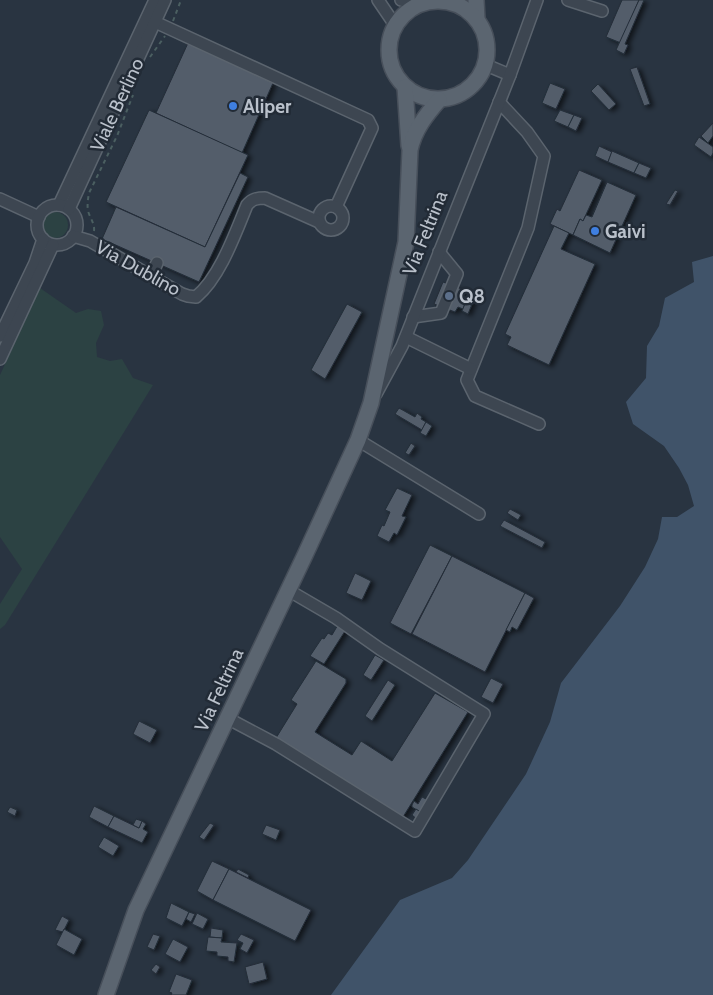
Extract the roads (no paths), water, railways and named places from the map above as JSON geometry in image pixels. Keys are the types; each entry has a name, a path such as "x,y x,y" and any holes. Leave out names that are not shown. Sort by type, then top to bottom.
{"main road":[{"path":"395,25 407,12 422,3 442,0 461,6 477,19 487,41 486,65 479,79 468,90 455,97 440,100 415,94 405,87"},
{"path":"476,0 477,19"},
{"name":"Via Feltrina","path":"395,25 390,41 389,58 394,74 405,87 410,150"},
{"name":"Via Feltrina","path":"106,995 136,910 358,440 371,403 406,242 412,138 421,122 440,100"}],"street":[{"name":"Viale Berlino","path":"64,207 155,0"},
{"name":"Viale Berlino","path":"64,207 166,0"},
{"path":"378,0 395,25"},
{"path":"401,0 422,3"},
{"name":"Via Feltrina","path":"371,403 406,337 510,75 537,0"},
{"path":"568,0 602,11"},
{"path":"155,22 368,120 372,128 336,207"},
{"path":"486,65 510,75"},
{"path":"499,102 527,132 544,156 528,228 467,380 476,396 539,424"},
{"name":"Via Dublino","path":"74,236 90,241 188,296 196,297 203,291 213,267 251,201 265,198 319,222"},
{"path":"0,199 39,217"},
{"path":"328,206 336,207 343,216 339,227 328,230 319,222 318,216 328,206"},
{"path":"64,207 74,216 77,224 74,236 65,243 53,245 42,239 37,229 39,217 47,208 64,207"},
{"path":"0,336 35,263 42,239"},
{"path":"0,359 53,245"},
{"path":"413,317 441,313 457,274 439,252"},
{"path":"151,276 158,263"},
{"path":"406,337 471,368"},
{"path":"358,440 479,514"},
{"path":"227,718 276,744 414,831 484,714 380,649 336,618 288,590"}],"water":[{"path":"713,256 713,995 331,995 400,900 452,878 468,860 526,774 550,722 561,683 620,606 645,567 658,539 662,517 677,517 694,506 688,485 679,468 664,446 633,424 626,402 646,378 647,346 659,326 665,298 694,282 692,262"}],"place":[{"name":"Aliper","path":"233,106"},
{"name":"Gaivi","path":"595,231"},
{"name":"Q8","path":"449,296"}]}
